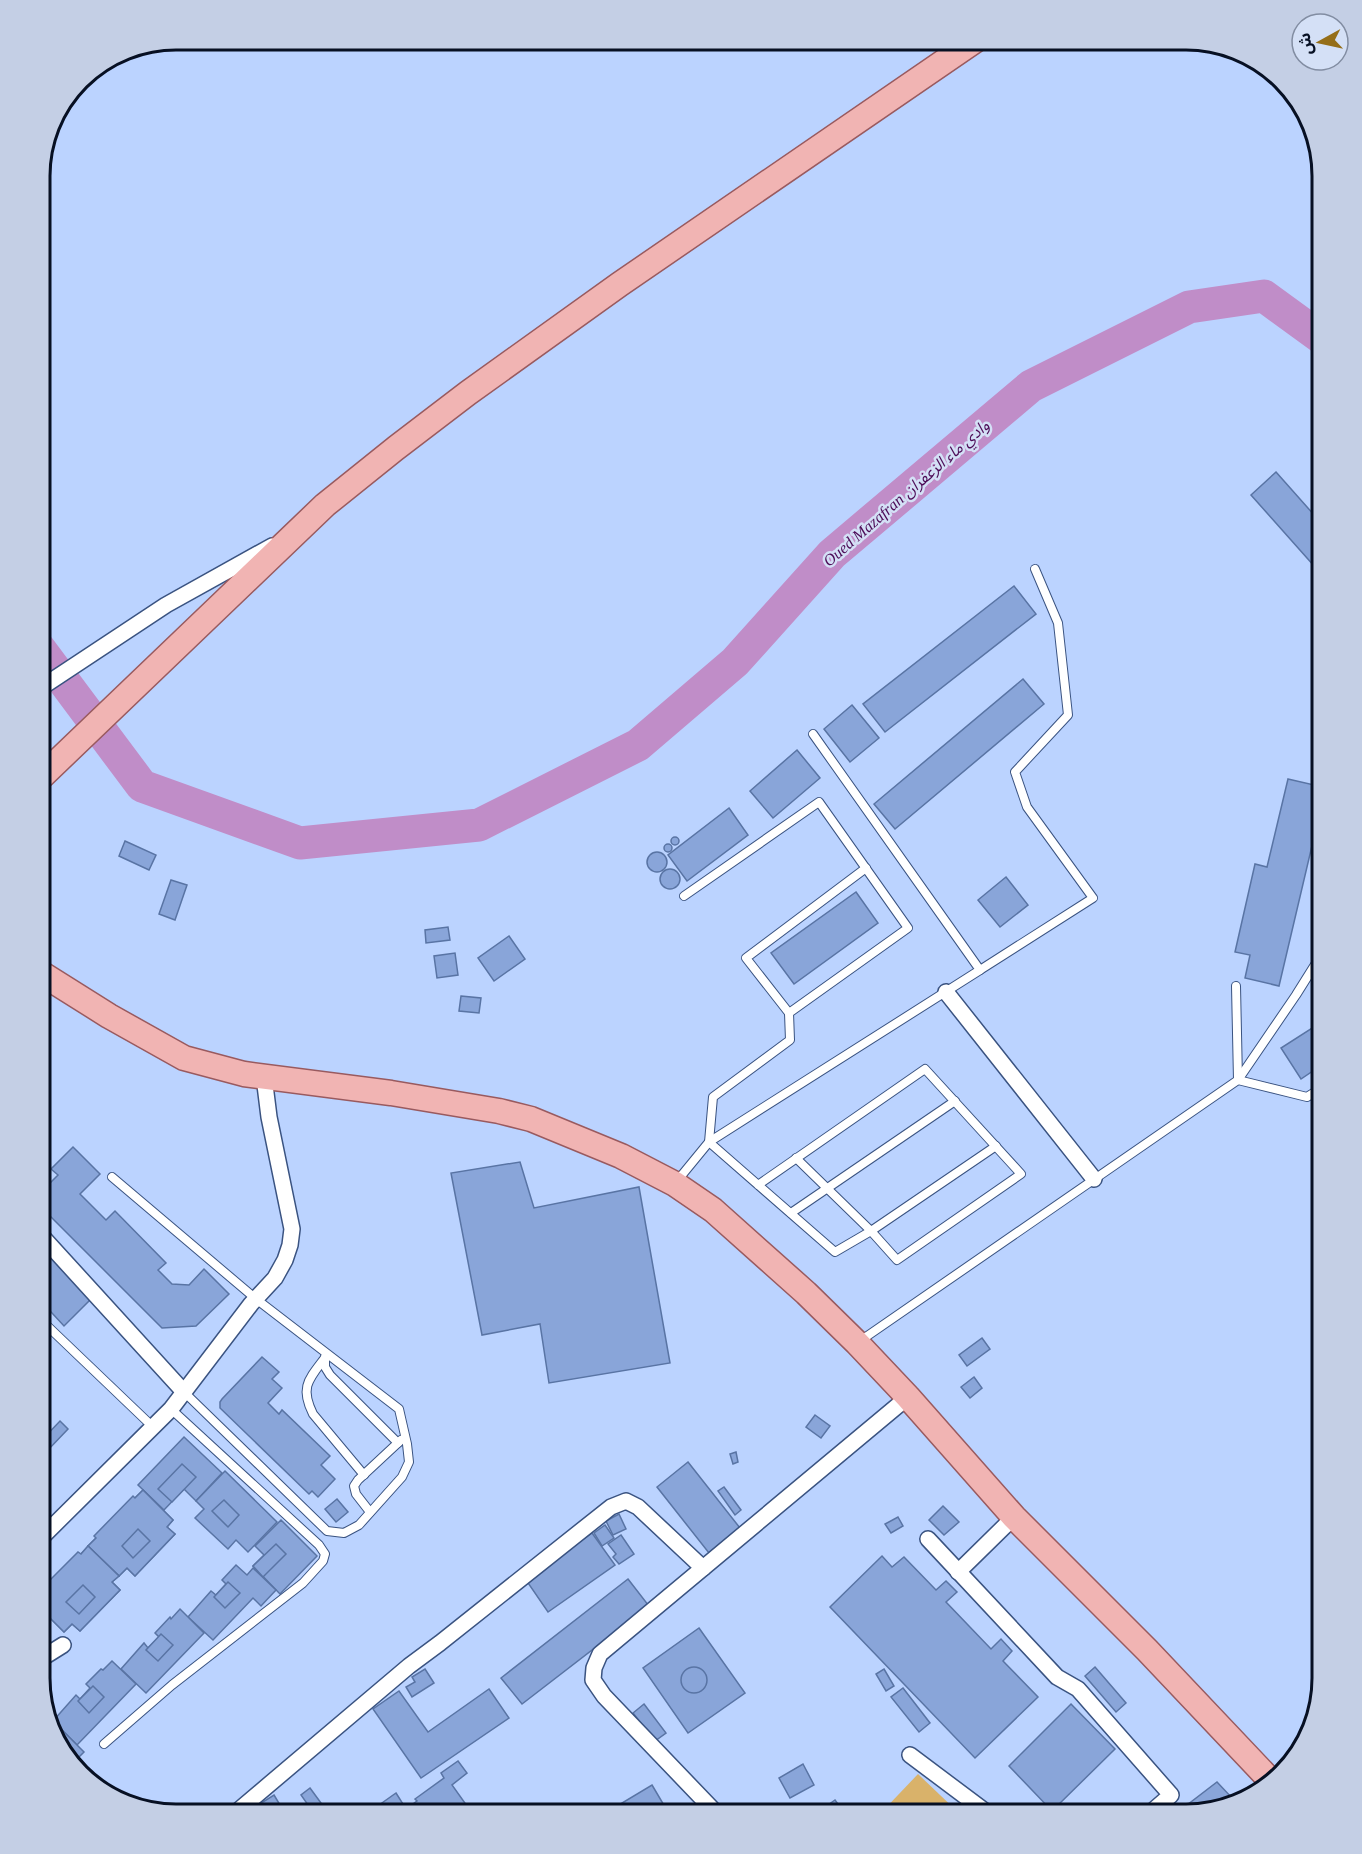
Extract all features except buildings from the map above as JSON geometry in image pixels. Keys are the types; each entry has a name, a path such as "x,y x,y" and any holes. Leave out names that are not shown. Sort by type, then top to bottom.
{"main road":[{"path":"50,769 325,505 468,393 620,284 961,50"},
{"path":"50,979 109,1016 184,1058 244,1074 391,1093 499,1111 531,1119 621,1156 675,1184 712,1210 806,1293 857,1343 1014,1517 1147,1650 1266,1776"}],"street":[{"path":"50,682 166,605 297,531"},
{"path":"946,992 1094,1179"},
{"path":"50,1529 171,1409 256,1299 275,1278 285,1260 292,1229 269,1117 264,1077"},
{"path":"50,1245 184,1392"},
{"path":"707,1804 604,1696 592,1680 600,1654 908,1397"},
{"path":"246,1804 409,1666 611,1507 626,1501 638,1507 703,1568"},
{"path":"958,1572 1014,1517"},
{"path":"928,1539 1056,1677 1078,1689 1171,1795 1161,1804"},
{"path":"50,1653 63,1645"},
{"path":"910,1755 975,1804"}],"lane":[{"path":"675,1184 709,1142 1093,898 1027,807 1015,772 1068,715 1058,624 1035,569"},
{"path":"813,734 980,970"},
{"path":"684,896 819,802 908,928 789,1013"},
{"path":"709,1142 713,1097 790,1040 789,1013 746,958 866,868"},
{"path":"857,1343 1238,1080 1312,970"},
{"path":"1236,986 1238,1080"},
{"path":"758,1185 796,1158 926,1069 1021,1174 897,1260 871,1231 796,1158"},
{"path":"1238,1080 1307,1097 1312,1094"},
{"path":"791,1213 956,1101"},
{"path":"709,1142 835,1252 871,1231 996,1146"},
{"path":"112,1177 325,1356 399,1409 409,1462 402,1477 359,1525 344,1533 327,1531 184,1392"},
{"path":"50,1329 153,1427"},
{"path":"325,1356 325,1367 330,1375 398,1443"},
{"path":"325,1356 309,1379 306,1388 307,1402 313,1414 364,1475"},
{"path":"104,1744 172,1686 303,1583 323,1561 325,1554 319,1545 171,1409"},
{"path":"370,1512 356,1494 354,1486 405,1436"}],"shaded area":[{"path":"918,1774 949,1804 889,1804"}],"waterway":[{"name":"Oued Mazafran وادي ماء الزعفران","path":"50,663 142,786 300,843 479,825 638,745 735,662 832,554 1031,386 1189,307 1264,296 1312,331"}]}
